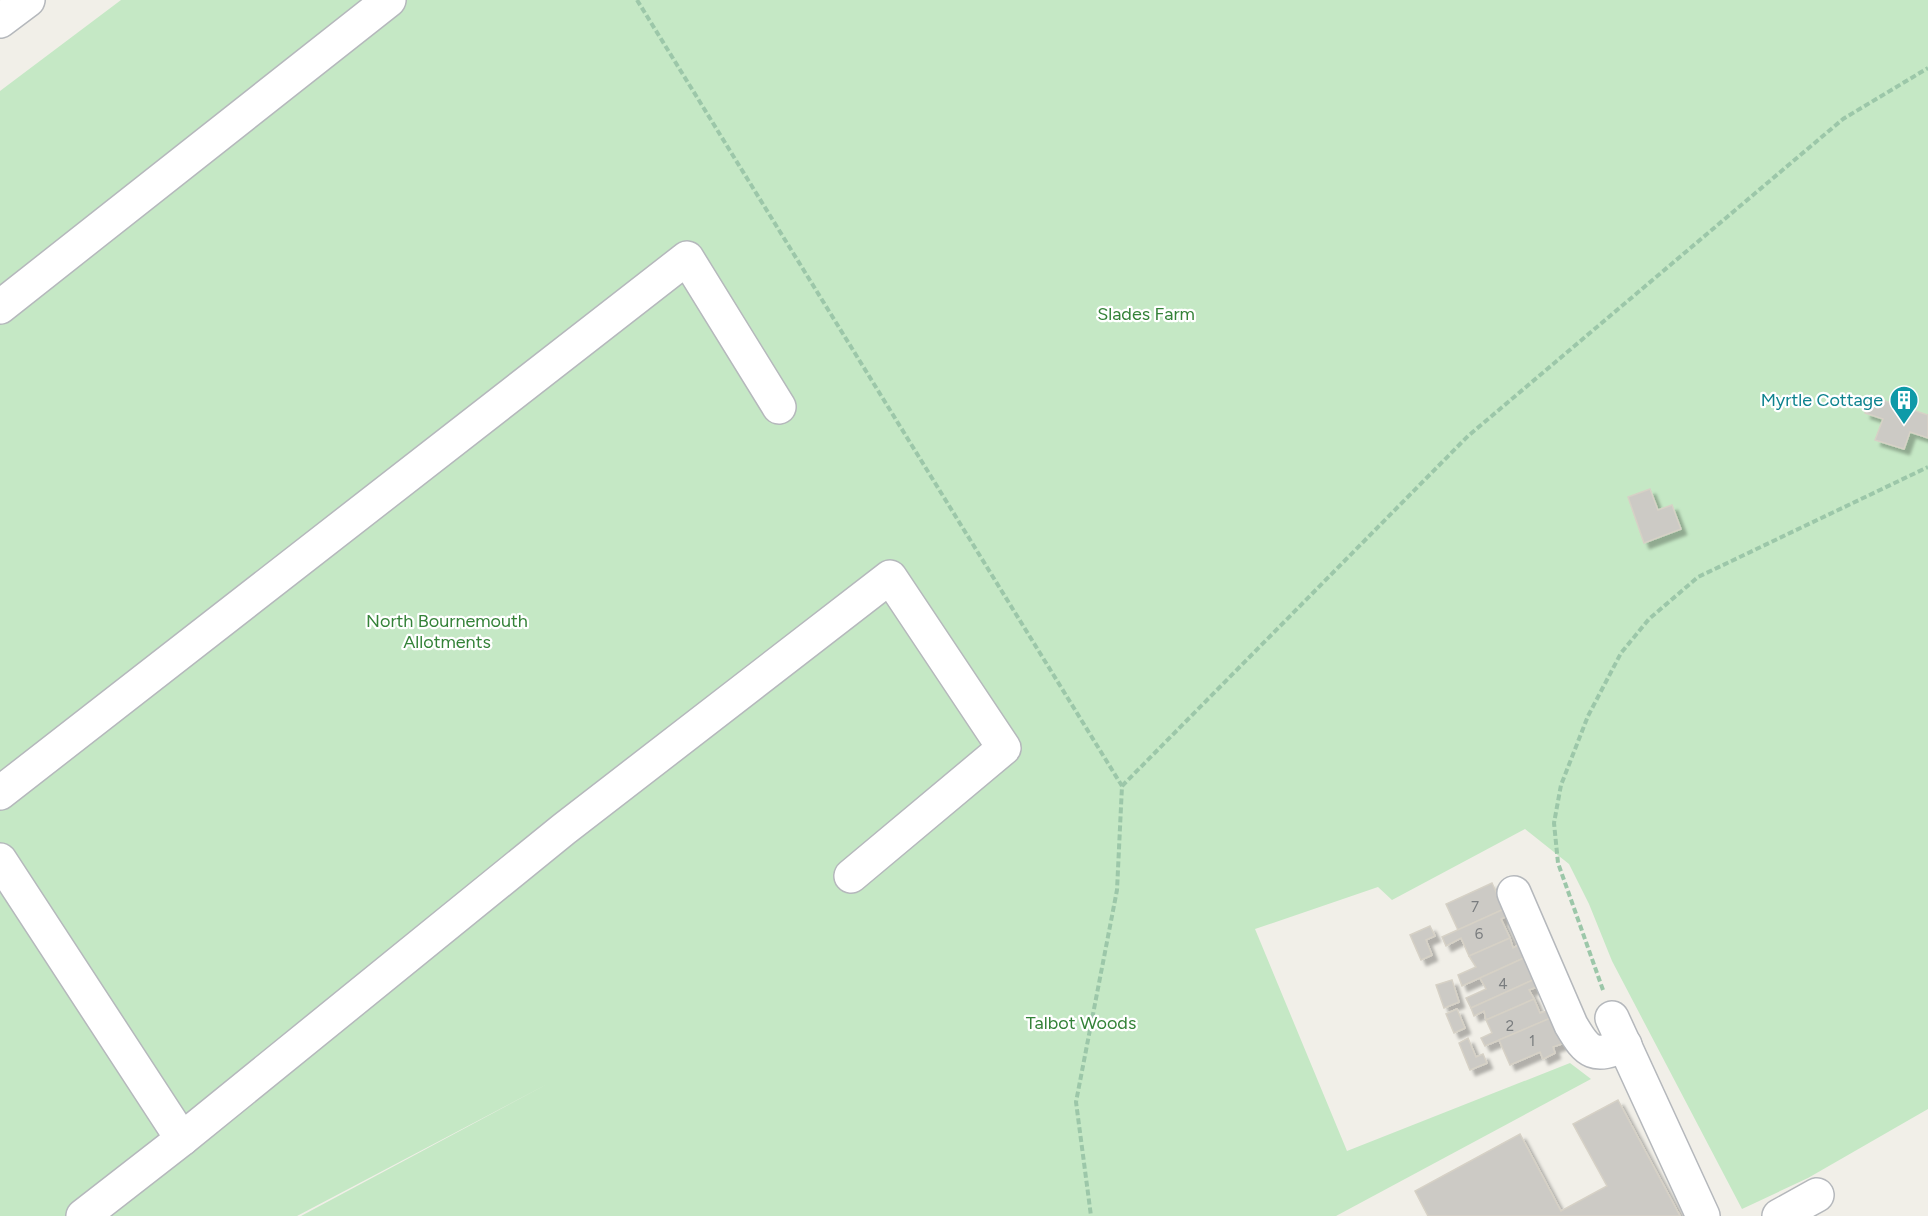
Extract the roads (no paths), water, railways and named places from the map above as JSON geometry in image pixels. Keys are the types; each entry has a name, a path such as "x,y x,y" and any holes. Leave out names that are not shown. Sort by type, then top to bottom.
{"street":[{"path":"0,21 28,0"},
{"path":"0,307 389,0"},
{"path":"0,793 687,258 779,407"},
{"path":"83,1216 182,1139 564,829 890,577 1004,748 851,876"},
{"path":"0,860 182,1139"},
{"path":"1514,893 1571,1025 1581,1042 1589,1049 1607,1052 1619,1032 1703,1216"},
{"path":"1779,1216 1817,1195"}],"place":[{"name":"Myrtle Cottage","path":"1904,426"}],"park label":[{"name":"Slades Farm","path":"1146,314"},
{"name":"North Bournemouth Allotments","path":"447,631"},
{"name":"Talbot Woods","path":"1081,1023"}]}
